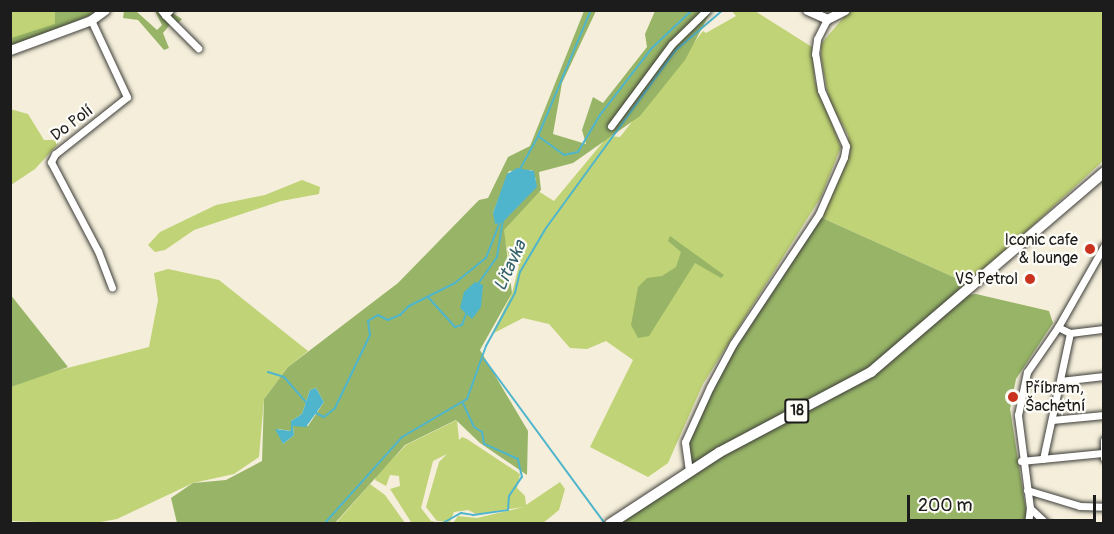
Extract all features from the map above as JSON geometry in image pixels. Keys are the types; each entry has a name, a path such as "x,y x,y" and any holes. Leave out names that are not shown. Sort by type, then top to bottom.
{"main road":[{"name":"18","path":"610,523 689,471 871,372 975,286 1104,172"}],"street":[{"path":"10,50 91,20 105,10"},
{"path":"611,126 672,44 707,10"},
{"path":"807,10 827,19"},
{"path":"689,471 686,442 710,387 733,344 819,214 844,157 846,146 825,103 815,54 817,39 827,19 845,10"},
{"path":"165,12 198,48"},
{"name":"Do Polí","path":"91,20 127,97 54,154 51,162 98,251 112,287"},
{"path":"1028,524 1030,508 1022,461 1020,398 1028,372 1058,327 1104,246"},
{"path":"1058,327 1070,333 1104,329"},
{"path":"1044,459 1070,333"},
{"path":"1060,381 1104,376"},
{"path":"1052,420 1104,415"},
{"path":"1102,440 1104,458"},
{"path":"1022,461 1103,453"},
{"path":"1027,490 1080,506 1104,507"},
{"path":"1030,508 1047,524"}],"green space":[{"path":"11,11 58,11 59,25 11,42"},
{"path":"55,11 100,11 11,49 11,38 55,24"},
{"path":"124,11 136,11 157,30 162,25 155,11 169,11 182,19 177,24 173,21 163,33 169,48 164,50 138,20 123,18"},
{"path":"584,11 596,11 562,83 553,134 586,144 582,130 593,97 603,103 647,47 645,34 655,11 711,11 685,60 640,116 573,163 539,172 541,190 504,230 512,293 480,350 528,431 527,475 480,443 456,420 405,445 335,523 177,523 171,498 193,483 226,480 262,461 264,399 288,367 398,283 479,200 488,198 508,157 530,146","holes":["532,170 536,180 517,207 498,224 493,213 509,171","316,388 324,402 308,426 293,426 294,435 283,444 278,429 291,431 291,421 302,414 310,390"]},
{"path":"732,11 755,11 812,47 815,81 841,147 821,197 703,384 668,463 648,477 590,447 633,360 606,341 587,349 570,348 549,324 523,318 492,334 512,293 519,266 514,257 510,262 502,229 538,191 554,201 608,136 620,137 703,31 706,33 736,16"},
{"path":"840,11 1103,11 1103,161 969,284 820,217 850,153 848,135 829,101 821,58 821,44 844,17"},
{"path":"10,109 28,114 44,140 56,140 58,144 35,169 11,185"},
{"path":"302,180 320,187 319,194 281,201 194,230 165,250 155,252 148,245 160,232 216,205 265,195"},
{"path":"820,217 969,284 872,367 692,464 686,447 730,357"},
{"path":"670,236 724,275 721,278 695,263 649,336 638,338 631,325 638,287 647,278 662,276 676,267 681,252 668,241"},
{"path":"168,269 219,280 308,351 288,367 264,399 259,457 234,474 193,483 117,519 90,524 11,521 11,387 48,373 149,347 158,300 154,273"},
{"path":"10,294 68,367 10,387"},
{"path":"976,294 1049,311 1053,323 1016,379 1010,409 1028,523 614,524 689,473 845,390 967,295"},
{"path":"457,420 459,440 462,437 467,439 520,474 517,488 525,496 526,505 560,482 565,489 559,510 543,523 453,523 458,516 477,518 524,507 476,514 468,510 454,512 450,522 437,521 426,507 439,462 447,454 433,461 421,508 431,521 442,523 411,522 390,489 400,486 399,476 390,475 386,486 375,480 376,476 406,445"},
{"path":"370,484 385,495 405,523 335,524"}],"water":[{"path":"517,168 534,171 537,187 502,223 495,224 493,213 507,174"},
{"path":"475,282 483,285 481,307 472,319 460,308 464,292"},
{"path":"316,388 324,402 306,427 293,426 294,435 283,444 275,429 291,431 291,421 302,414 310,390"}],"waterway":[{"path":"538,136 591,10"},
{"path":"520,169 538,136 564,155 578,152 600,115 651,49 692,10"},
{"name":"Litavka","path":"324,524 402,437 467,399 486,346 515,293 520,272 546,228 676,50 723,10"},
{"path":"478,284 497,257 503,219"},
{"path":"314,412 324,417 335,408 370,335 368,321 378,315 388,320 400,315 409,306 455,283 486,258 500,222"},
{"path":"428,297 455,327 462,325 466,314"},
{"path":"484,359 605,524"},
{"path":"268,372 284,377 307,403"},
{"path":"441,524 461,513 473,515 508,510 509,496 522,477 518,459 484,444 482,432 474,427 463,403"}],"place":[{"name":"Iconic cafe & lounge","path":"1090,249"},
{"name":"VS Petrol","path":"1030,279"},
{"name":"Příbram, Šachetní","path":"1013,397"}]}
